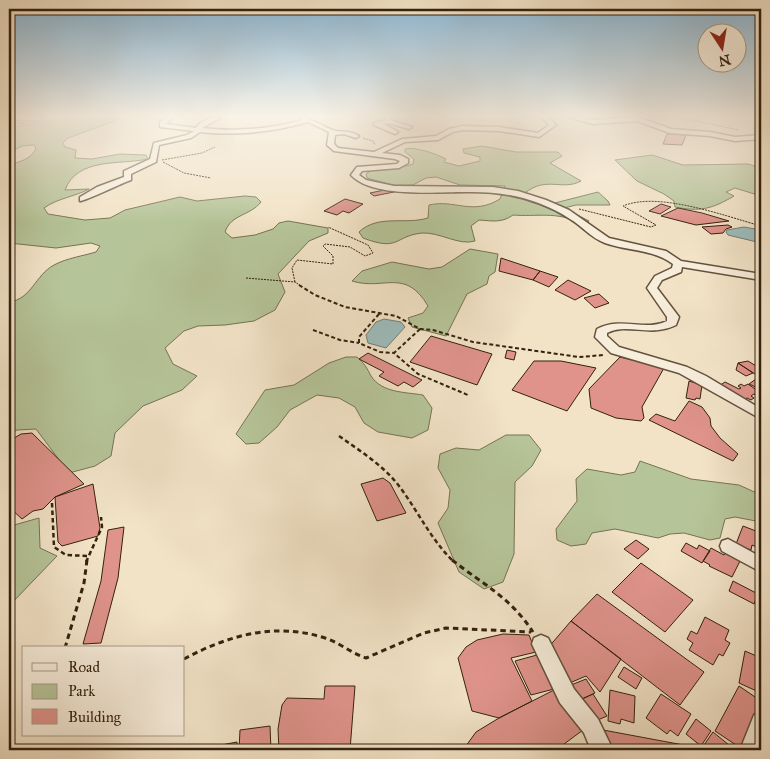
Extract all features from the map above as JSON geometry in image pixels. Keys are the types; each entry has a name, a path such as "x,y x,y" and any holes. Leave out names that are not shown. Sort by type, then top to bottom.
{"street":[{"path":"83,199 100,189 128,178 127,173 155,161 156,152"},
{"path":"372,152 397,157 405,161 399,166 360,169 356,172 358,179 408,190 484,189 511,191 575,217 597,236 608,241 666,255 678,263 761,277"},
{"path":"678,263 677,270 660,277 652,288 673,317 672,323 656,329 617,325 607,327 601,331 600,337 615,350 702,378 761,415"},
{"path":"728,546 761,565"},
{"path":"537,638 567,696 591,726 602,750"},
{"path":"751,750 761,722"}],"path":[{"path":"155,161 203,152"},
{"path":"155,161 166,162 184,173 211,178"},
{"path":"562,211 584,210 651,226 656,225 623,206 631,201 649,201 700,210 761,226"},
{"path":"295,282 292,268 297,260 310,259 327,266 333,264 333,256 323,246 325,244 350,247 365,256 372,253 368,245 350,239 328,227"},
{"path":"246,278 295,282 315,295 345,307 405,319 420,329 433,330 473,342 579,357 598,356 615,350"},
{"path":"358,343 359,337 379,314"},
{"path":"394,353 420,329"},
{"path":"313,330 340,340 358,343 380,352 394,353 410,370 446,388 468,395"},
{"path":"340,436 384,469 399,486 426,529 439,542 452,560 481,583 501,594 522,615 537,638"},
{"path":"52,503 54,547 61,555 69,558 88,556"},
{"path":"66,646 84,583 88,556 93,544 100,536 102,527 101,517"},
{"path":"185,658 202,648 236,634 252,632 300,631 343,645 366,658 424,633 446,628 537,638"}],"green space":[{"path":"34,152 76,152 75,158 92,159 120,154 146,155 148,159 101,164 79,172 71,179 65,190 89,189 44,208 48,214 85,220 110,218 125,210 180,197 197,201 245,196 256,197 261,202 257,207 236,218 228,226 225,232 232,238 255,235 273,229 279,223 288,221 328,228 328,233 309,241 278,274 285,292 275,310 254,321 198,326 184,331 165,348 173,364 197,376 182,390 143,406 115,433 111,456 95,466 69,473 36,429 17,430 9,434 9,302 17,300 28,292 42,275 54,265 96,252 100,246 91,243 56,248 9,243 9,165 32,155"},
{"path":"406,152 429,152 446,159 444,162 459,166 480,161 480,157 464,153 558,152 562,156 550,163 581,181 566,185 536,186 520,198 543,206 598,192 610,205 576,205 564,208 589,221 579,223 563,217 546,215 513,215 501,220 479,220 471,226 475,241 469,242 462,242 429,233 413,235 396,242 384,244 363,238 359,232 375,223 428,218 429,205 447,204 472,207 490,204 500,199 505,186 460,185 436,177 426,178 413,185 392,185 367,178 366,174 376,169 413,164 414,159"},
{"path":"652,155 683,165 748,164 761,168 761,196 735,188 726,192 734,196 712,207 692,209 675,207 674,201 637,181 615,160"},
{"path":"470,249 498,254 495,272 489,276 487,284 467,294 446,336 412,327 408,318 423,313 428,306 411,287 393,283 374,284 352,281 362,271 392,262 429,269 442,267"},
{"path":"346,357 357,357 381,386 394,391 423,395 432,408 428,430 412,438 378,432 364,423 355,407 339,398 317,395 290,410 277,427 259,443 246,444 236,434 265,390 294,385 329,363"},
{"path":"506,435 529,435 541,450 532,466 515,482 514,554 503,582 484,589 459,572 438,523 448,508 450,490 438,468 440,454 456,448 479,450"},
{"path":"640,461 691,479 739,485 761,495 761,522 735,517 725,519 720,538 710,540 684,533 670,534 658,538 615,529 592,533 586,544 571,546 557,540 556,529 577,501 576,479 587,469 621,475 635,472"},
{"path":"39,518 40,548 57,556 9,606 9,530 14,525"}],"water":[{"path":"744,227 761,230 761,243 728,235 726,232 727,230"},
{"path":"384,319 401,322 405,327 386,348 368,343 366,335 376,322"}],"building":[{"path":"389,189 394,192 374,196 370,193"},
{"path":"345,199 363,204 349,213 343,211 337,215 324,211"},
{"path":"661,204 671,207 660,214 649,211"},
{"path":"678,208 729,221 696,225 661,216"},
{"path":"728,225 732,227 726,229 723,233 711,234 702,227"},
{"path":"501,258 540,271 533,280 499,271"},
{"path":"540,271 558,277 549,287 533,280"},
{"path":"568,280 591,291 575,300 555,290"},
{"path":"599,294 609,303 595,308 584,298"},
{"path":"431,336 492,354 477,385 410,362"},
{"path":"507,350 516,352 514,360 505,358"},
{"path":"368,353 422,380 413,387 404,382 398,386 379,376 384,372 359,359"},
{"path":"620,357 664,368 642,407 644,418 641,421 616,418 591,408 589,389"},
{"path":"534,361 561,361 596,368 567,411 512,390"},
{"path":"748,361 761,369 761,374 758,376 738,363"},
{"path":"738,363 753,373 746,376 736,370"},
{"path":"756,379 761,382 760,389 749,384"},
{"path":"689,381 702,385 700,399 686,398"},
{"path":"725,382 739,389 741,388 738,386 741,384 744,386 748,384 761,393 757,396 754,394 751,396 754,398 751,400 747,398 744,400 719,386"},
{"path":"689,401 702,407 710,418 711,426 720,438 738,454 733,461 649,420 656,414 675,421"},
{"path":"32,433 84,484 55,497 43,509 33,511 22,519 9,507 9,441 21,434"},
{"path":"383,478 390,483 406,513 377,521 361,484"},
{"path":"93,484 100,528 98,536 62,546 58,542 55,497"},
{"path":"743,526 761,533 761,549 752,545 751,550 736,544"},
{"path":"124,527 118,578 101,643 83,644 101,581 108,530"},
{"path":"636,540 649,549 638,559 624,549"},
{"path":"686,543 697,549 699,545 710,551 702,563 681,551"},
{"path":"729,547 743,555 732,577 703,561 711,548 724,555"},
{"path":"641,563 693,600 665,632 612,592"},
{"path":"733,581 758,594 754,604 729,591"},
{"path":"597,594 704,672 680,705 571,621"},
{"path":"705,617 729,630 725,640 730,643 723,656 719,654 713,665 689,650 693,643 687,639 691,631 697,634"},
{"path":"571,621 621,659 600,692 586,676 565,685 547,649"},
{"path":"503,634 529,635 536,652 511,658 532,701 499,718 472,711 458,658 466,647 477,640"},
{"path":"745,651 761,658 761,693 739,683"},
{"path":"537,655 554,689 531,695 515,661"},
{"path":"624,667 642,678 636,689 618,677"},
{"path":"586,679 595,693 575,702 566,687"},
{"path":"325,686 355,686 350,750 279,750 278,729 282,705 287,698 324,699"},
{"path":"739,686 761,701 761,709 742,749 715,731"},
{"path":"554,690 583,730 556,750 463,750 476,732"},
{"path":"610,690 635,696 634,723 621,719 620,724 608,721"},
{"path":"593,694 607,716 591,723 578,701"},
{"path":"661,694 691,714 678,736 670,730 667,734 646,718"},
{"path":"696,719 711,731 701,746 686,734"},
{"path":"270,726 271,750 239,750 240,730"},
{"path":"603,730 689,746 690,750 604,750"},
{"path":"713,732 729,745 726,750 710,750 704,745"},
{"path":"237,742 237,750 210,750 211,747"}]}
